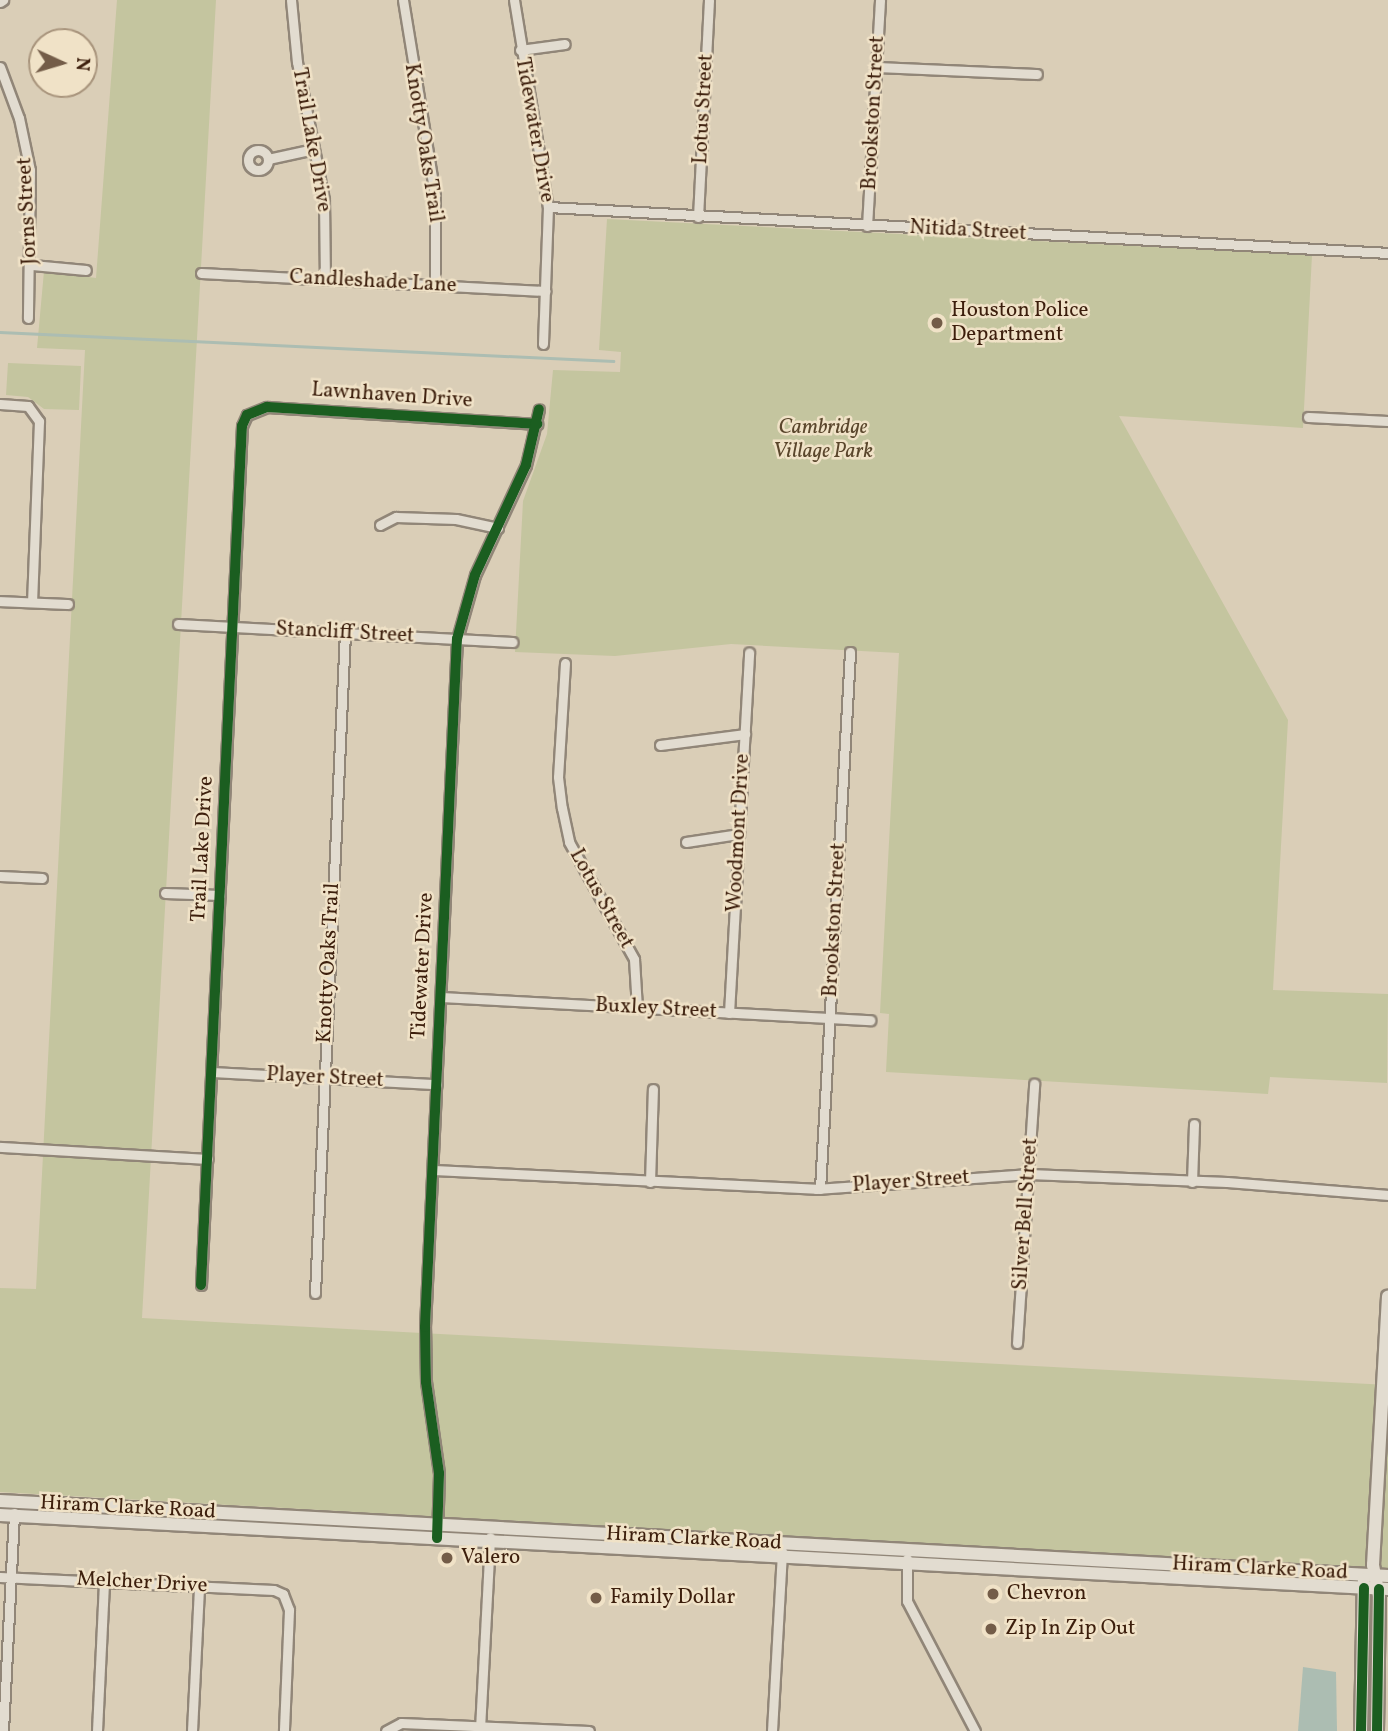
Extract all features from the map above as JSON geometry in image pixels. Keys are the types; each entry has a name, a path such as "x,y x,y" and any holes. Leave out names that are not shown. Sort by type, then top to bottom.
{"main road":[{"path":"1377,1731 1376,1579 1388,1296"},
{"name":"Hiram Clarke Road","path":"0,1501 152,1516 1039,1564 1140,1563 1239,1568 1376,1579"},
{"name":"Hiram Clarke Road","path":"0,1515 152,1516"},
{"path":"1139,1577 1140,1563"},
{"name":"Hiram Clarke Road","path":"1039,1564 1139,1577 1238,1582 1376,1579"},
{"path":"1238,1582 1239,1568"},
{"path":"1361,1731 1376,1579"}],"street":[{"name":"Trail Lake Drive","path":"290,0 327,238 325,280"},
{"name":"Knotty Oaks Trail","path":"403,0 435,195 435,285"},
{"name":"Tidewater Drive","path":"514,0 520,50 540,142 548,207 543,344"},
{"name":"Lotus Street","path":"698,217 709,0"},
{"name":"Brookston Street","path":"867,226 880,0"},
{"path":"520,50 565,44"},
{"name":"Jorns Street","path":"0,67 19,118 30,170 32,265 28,318"},
{"path":"876,67 1037,74"},
{"path":"268,159 314,149"},
{"name":"Nitida Street","path":"548,207 1388,253"},
{"path":"32,265 86,270"},
{"name":"Candleshade Lane","path":"201,273 546,291"},
{"path":"0,404 28,406 38,417 32,602"},
{"name":"Lawnhaven Drive","path":"247,415 267,407 537,424"},
{"name":"Tidewater Drive","path":"437,1532 439,1473 426,1382 425,1327 457,639 475,575 522,474 539,409"},
{"name":"Trail Lake Drive","path":"201,1285 242,426 247,415"},
{"path":"1308,417 1388,421"},
{"path":"380,524 396,517 444,519 498,527"},
{"path":"0,601 68,604"},
{"name":"Stancliff Street","path":"178,624 513,642"},
{"name":"Knotty Oaks Trail","path":"314,1293 345,633"},
{"name":"Brookston Street","path":"820,1189 850,652"},
{"name":"Woodmont Drive","path":"729,1013 749,653"},
{"name":"Lotus Street","path":"565,663 558,777 569,842 634,959 637,1008"},
{"path":"660,745 745,734"},
{"path":"686,842 739,834"},
{"path":"0,876 41,878"},
{"path":"165,892 220,895"},
{"name":"Buxley Street","path":"441,998 870,1020"},
{"name":"Player Street","path":"212,1072 437,1084"},
{"name":"Silver Bell Street","path":"1017,1343 1034,1084"},
{"path":"650,1182 653,1089"},
{"path":"1192,1182 1194,1124"},
{"path":"0,1147 208,1159"},
{"name":"Player Street","path":"434,1170 820,1189 1029,1174 1388,1195"},
{"path":"3,1731 15,1502"},
{"path":"480,1729 490,1534"},
{"path":"772,1731 782,1550"},
{"path":"907,1557 905,1589 911,1612 975,1731"},
{"name":"Melcher Drive","path":"0,1577 274,1590 283,1594 289,1610 284,1731"},
{"path":"97,1731 104,1580"},
{"path":"192,1731 200,1586"},
{"path":"387,1730 401,1723 480,1729 589,1731"}],"green space":[{"path":"117,0 216,0 142,1318 1388,1385 1388,1570 0,1492 0,1288 36,1289 85,350 37,348 44,271 96,278"},
{"name":"Cambridge Village Park","path":"607,219 1312,255 1303,428 1119,416 1288,720 1273,990 1388,994 1387,1083 1270,1077 1268,1094 886,1072 889,1014 880,1013 899,653 731,644 615,656 515,652 523,501 547,434 553,370 620,372 621,352 599,350"},
{"path":"8,363 81,366 79,410 44,409 28,397 6,395"}],"shaded area":[{"path":"1303,1667 1336,1672 1337,1731 1298,1731"}],"waterway":[{"path":"0,332 613,361"}],"cycle path":[{"path":"201,1285 242,426 247,415 267,407 537,424"},
{"path":"437,1538 439,1473 426,1382 425,1327 457,639 475,575 526,465 539,409"},
{"path":"1361,1731 1364,1588"},
{"path":"1377,1731 1379,1589"}],"place":[{"name":"Houston Police Department","path":"937,323"},
{"name":"Valero","path":"447,1558"},
{"name":"Chevron","path":"993,1594"},
{"name":"Family Dollar","path":"596,1598"},
{"name":"Zip In Zip Out","path":"991,1629"}]}
